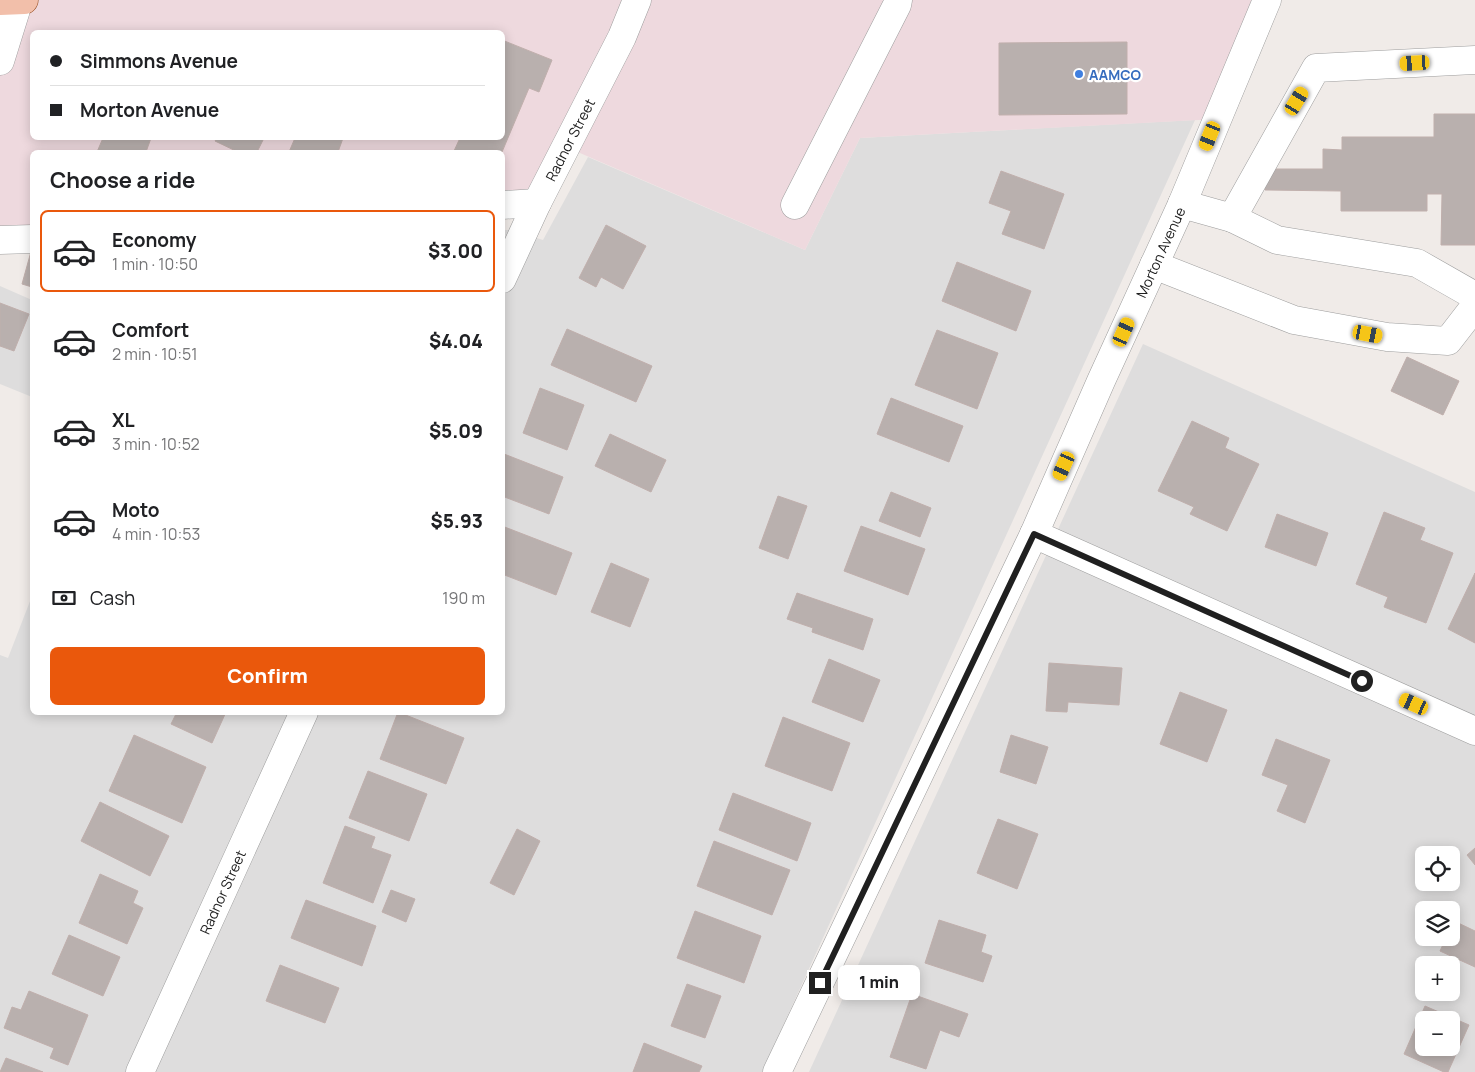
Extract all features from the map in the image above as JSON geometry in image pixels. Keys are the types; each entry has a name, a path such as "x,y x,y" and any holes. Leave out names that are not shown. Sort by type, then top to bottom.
{"main road":[{"path":"0,1 24,0"}],"street":[{"path":"0,60 19,0"},
{"name":"Radnor Street","path":"505,272 537,203 622,37 637,0"},
{"path":"795,205 898,0"},
{"name":"Morton Avenue","path":"777,1072 1034,534 1182,204 1267,0"},
{"path":"1232,218 1316,68 1475,60"},
{"path":"505,205 537,203"},
{"path":"1182,204 1232,218 1277,240 1418,264 1475,296"},
{"path":"0,240 30,239"},
{"path":"1154,265 1294,320 1387,337 1448,341 1475,306"},
{"path":"1034,534 1475,732"},
{"name":"Radnor Street","path":"140,1072 303,715"}],"shaded area":[{"path":"19,0 1267,0 1217,119 860,138 805,250 566,147 537,203 505,205 505,150 30,150 30,239 0,240 0,61"},
{"path":"1195,120 762,1072 0,1072 0,655 8,658 30,601 30,715 505,715 505,230 511,230 543,240 588,157 805,250 860,138"},
{"path":"0,286 30,299 30,396 0,384"},
{"path":"1143,344 1475,492 1475,1072 809,1072"}],"building":[{"path":"505,41 552,60 539,92 529,88 503,150 454,150 459,140 505,140"},
{"path":"1127,42 1127,114 999,115 999,43"},
{"path":"1434,114 1475,114 1475,245 1441,245 1442,194 1427,194 1427,211 1341,211 1341,191 1265,190 1265,169 1323,169 1323,149 1342,150 1342,137 1434,137"},
{"path":"102,140 150,140 147,150 98,150"},
{"path":"263,140 258,150 234,150 215,141"},
{"path":"294,140 342,140 339,150 290,150"},
{"path":"1001,171 1064,194 1044,249 1002,234 1011,211 989,203"},
{"path":"606,225 646,246 623,289 601,277 596,287 579,278"},
{"path":"30,255 30,286 22,284"},
{"path":"957,262 1031,291 1016,331 942,301"},
{"path":"0,303 29,314 14,351 0,346"},
{"path":"567,329 652,366 636,402 551,365"},
{"path":"937,330 998,353 977,409 915,385"},
{"path":"1407,357 1459,381 1443,415 1391,391"},
{"path":"540,388 584,405 567,450 523,433"},
{"path":"891,398 963,426 949,462 877,434"},
{"path":"1192,421 1229,438 1225,448 1259,464 1227,531 1190,514 1194,507 1158,491"},
{"path":"610,434 666,460 651,492 595,466"},
{"path":"505,454 563,477 549,514 505,497"},
{"path":"891,492 931,508 920,537 879,521"},
{"path":"778,496 807,506 788,559 759,548"},
{"path":"1384,512 1425,528 1420,540 1453,553 1426,623 1384,607 1388,597 1356,584"},
{"path":"1277,514 1328,533 1316,566 1265,547"},
{"path":"861,526 925,549 908,595 844,571"},
{"path":"505,527 572,553 556,595 505,575"},
{"path":"611,563 649,579 630,627 591,612"},
{"path":"1475,573 1475,643 1448,629"},
{"path":"797,593 873,619 863,650 812,632 813,628 787,619"},
{"path":"829,659 880,680 863,722 812,702"},
{"path":"1049,663 1122,668 1119,705 1068,702 1067,712 1046,711"},
{"path":"1180,692 1227,710 1207,762 1160,744"},
{"path":"176,715 225,715 212,743 171,724"},
{"path":"397,715 406,715 464,738 446,784 380,759"},
{"path":"783,717 850,743 832,791 765,766"},
{"path":"134,735 206,767 182,823 109,791"},
{"path":"1011,735 1048,747 1036,784 1000,772"},
{"path":"1276,739 1330,760 1305,823 1277,811 1288,785 1262,775"},
{"path":"368,771 427,794 409,841 349,818"},
{"path":"733,793 811,823 797,861 719,830"},
{"path":"100,802 169,836 150,876 81,841"},
{"path":"998,819 1038,834 1017,889 977,873"},
{"path":"345,826 375,837 371,848 391,855 373,903 323,883"},
{"path":"517,829 540,841 514,895 490,883"},
{"path":"714,841 790,870 772,915 697,886"},
{"path":"1475,848 1475,865 1467,855"},
{"path":"100,874 138,891 133,903 143,908 127,944 79,923"},
{"path":"391,890 415,899 406,922 382,912"},
{"path":"306,900 376,926 362,966 291,938"},
{"path":"695,911 761,936 744,983 677,958"},
{"path":"939,920 986,935 981,952 992,956 983,982 925,963"},
{"path":"1460,924 1475,931 1475,967 1460,960 1460,956 1451,956 1440,951 1442,946 1460,946"},
{"path":"69,935 120,957 103,996 52,974"},
{"path":"280,965 339,988 325,1023 266,1001"},
{"path":"687,984 721,996 705,1038 671,1026"},
{"path":"29,991 88,1015 68,1065 50,1058 54,1048 4,1028 12,1007 21,1010"},
{"path":"912,994 968,1014 959,1037 940,1030 926,1069 890,1057"},
{"path":"1425,1006 1437,1011 1423,1011"},
{"path":"1460,1021 1469,1025 1460,1045"},
{"path":"1415,1029 1415,1056 1455,1056 1448,1072 1444,1072 1404,1054"},
{"path":"644,1043 702,1066 699,1072 633,1072"},
{"path":"6,1058 43,1072 0,1072"}],"place":[{"name":"AAMCO","path":"1079,74"}],"route":[{"path":"820,983 1034,534 1362,681"}]}
